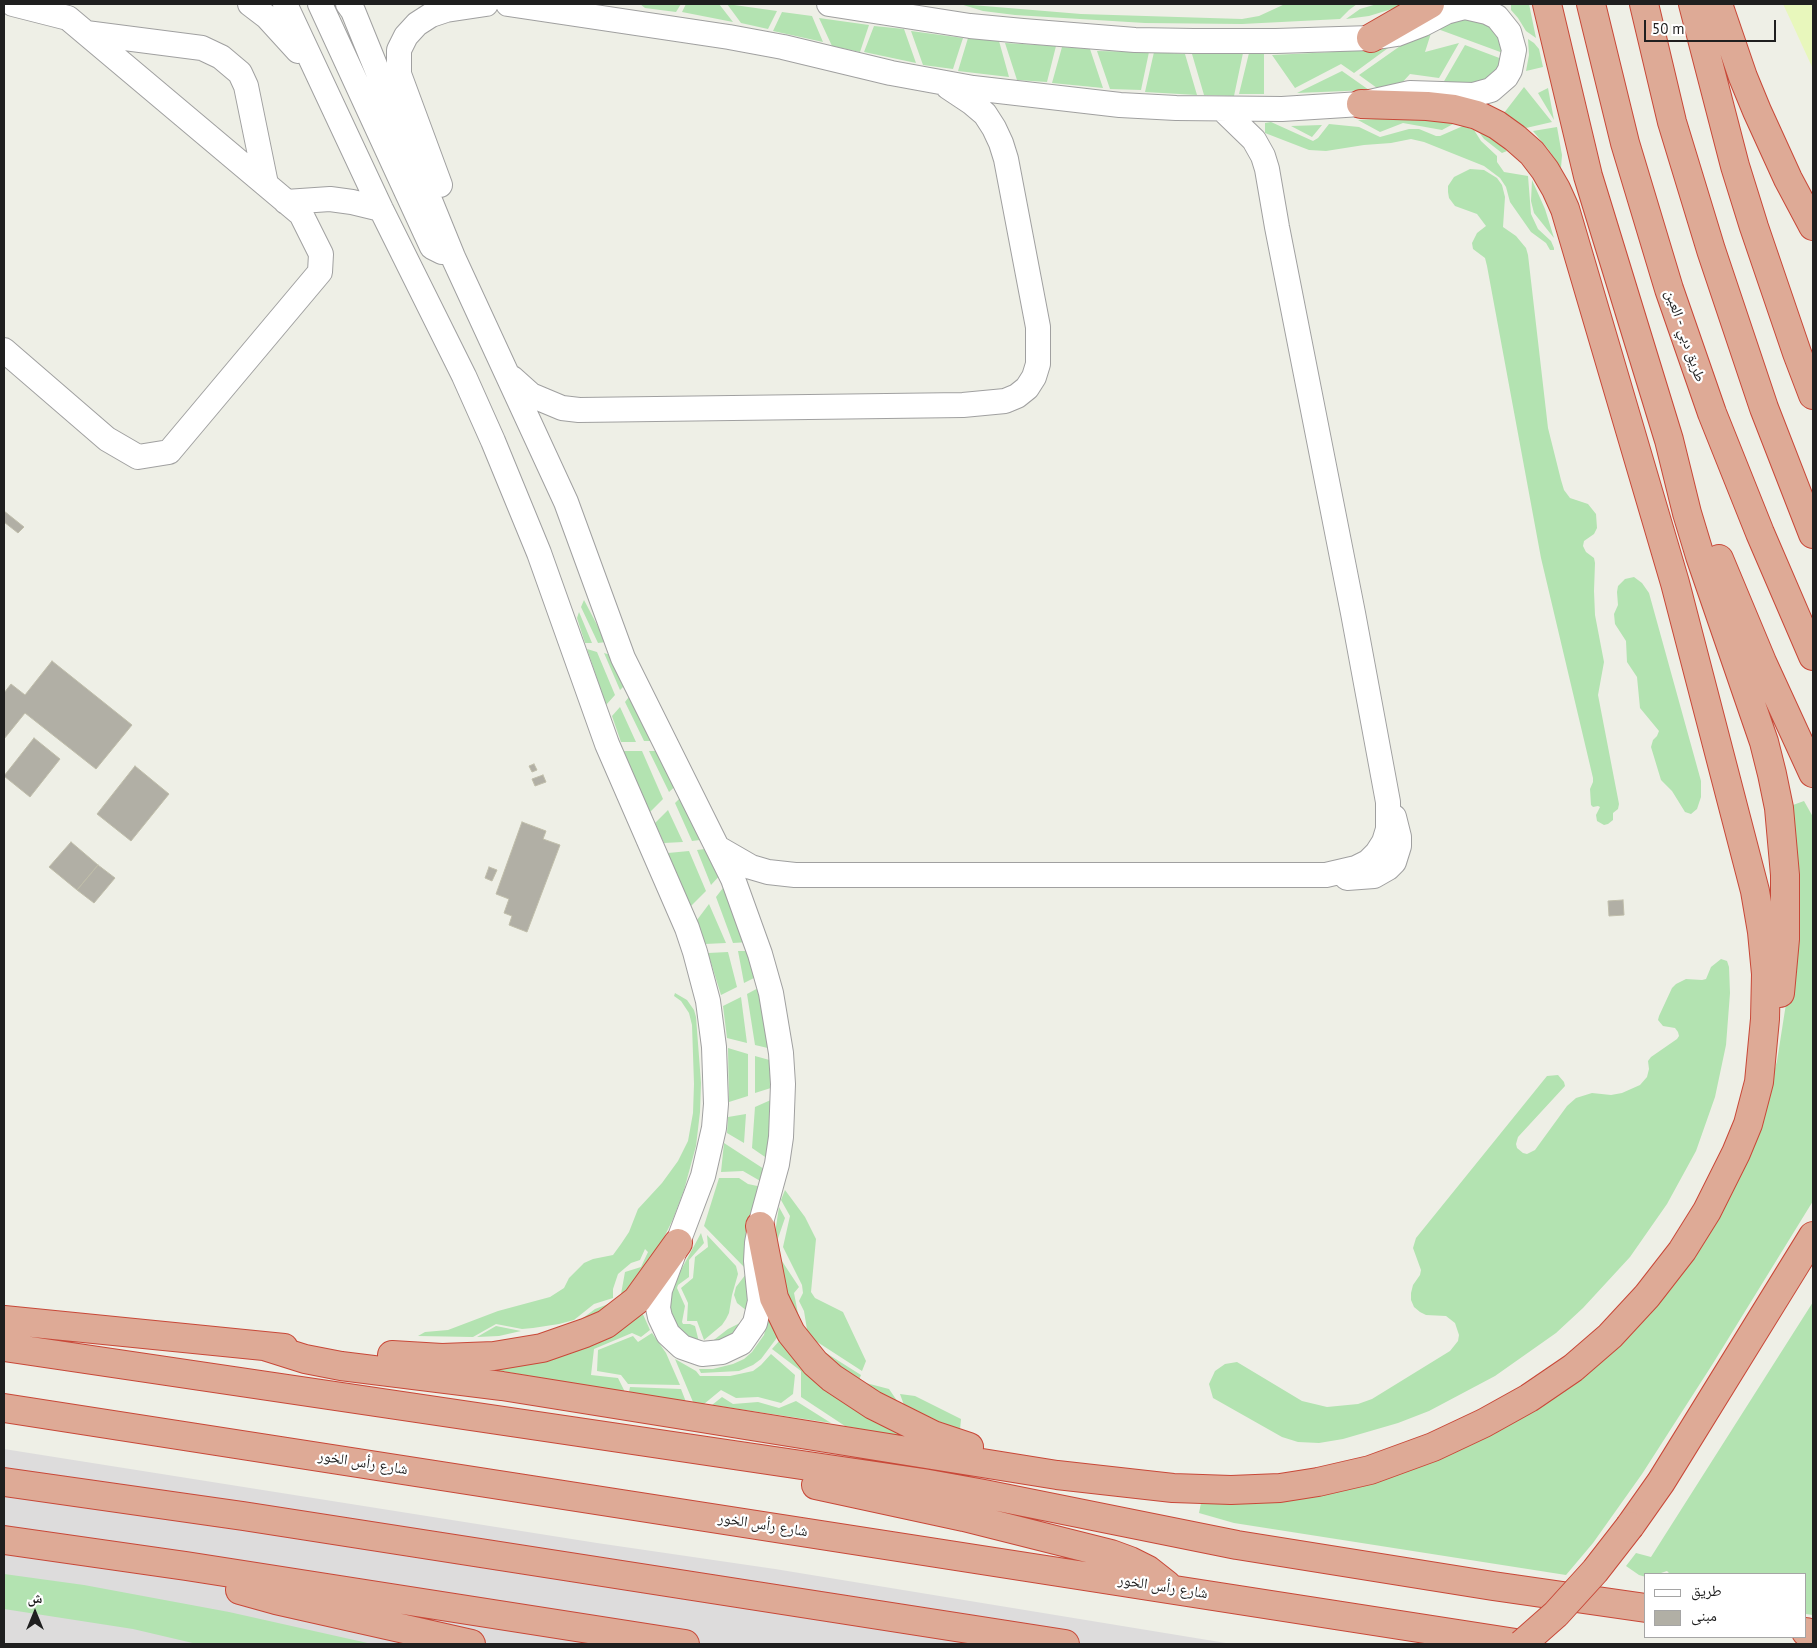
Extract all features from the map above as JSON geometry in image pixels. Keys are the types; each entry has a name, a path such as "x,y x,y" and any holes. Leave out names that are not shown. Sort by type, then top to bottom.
{"highway":[{"path":"1371,38 1430,4"},
{"path":"267,1347 341,1366 502,1386 1048,1474 1174,1488 1231,1490 1280,1488 1318,1482 1370,1470 1433,1447 1484,1423 1529,1398 1573,1368 1610,1336 1647,1296 1682,1251 1707,1211 1736,1154 1748,1124 1759,1082 1775,1035 1785,939 1785,875 1779,808 1764,742 1700,556 1669,440 1588,176 1548,4"},
{"name":"طريق دبي - العين","path":"1591,4 1625,143 1669,289 1716,422 1760,533 1813,656"},
{"path":"1644,4 1672,122 1711,250 1764,408 1813,534"},
{"path":"1692,4 1738,175 1797,353 1813,395"},
{"path":"1718,4 1743,77 1757,111 1813,226"},
{"path":"1361,104 1427,106 1454,109 1477,115 1497,125 1515,138 1541,164 1556,189 1568,219 1675,583 1755,891 1762,932 1766,974 1765,1019 1759,1082"},
{"path":"1669,440 1762,662 1813,773"},
{"path":"760,1226 774,1298 781,1316 802,1348 815,1363 852,1392 915,1427 952,1442 1127,1482"},
{"path":"1522,1644 1556,1614 1595,1571 1630,1526 1661,1482 1813,1236"},
{"path":"4,1320 267,1347 442,1358 494,1356 542,1348 585,1334 606,1324 637,1300 650,1285 678,1243"},
{"path":"4,1347 923,1483 1237,1545 1493,1586 1644,1608"},
{"name":"شارع رأس الخور","path":"4,1408 1172,1588 1522,1644"},
{"path":"584,1433 621,1447 658,1456 777,1477 884,1499 1111,1554 1148,1570 1172,1588"},
{"path":"10,1484 243,1516 1065,1644"},
{"path":"4,1540 186,1566 685,1644"},
{"path":"186,1566 249,1593 471,1644"}],"street":[{"path":"4,7 7,4"},
{"path":"4,350 107,439 138,458 170,452 320,272 321,254 301,214 68,18 13,4"},
{"path":"250,4 267,17 315,68"},
{"path":"285,4 381,210 494,441 536,545 607,744 684,920 695,952 704,985 711,1026 714,1048 716,1104 710,1152 703,1176 658,1299 663,1326 674,1341 692,1352 712,1354 722,1352 741,1343 752,1328 759,1312 760,1290 756,1261 760,1226 781,1137 783,1084 771,993 760,954 733,879 623,658 566,502 453,257 348,4"},
{"path":"320,4 432,247 453,257"},
{"path":"453,257 453,220 399,74 399,50 406,36 417,24 431,15 446,10 486,4"},
{"path":"508,4 783,47 940,83 1018,95 1120,105 1282,109 1361,104 1410,93 1473,95 1499,85 1506,78 1513,60 1513,41 1504,24 1487,12 1476,8 1455,9 1402,32 1371,38 1276,41 1135,40 970,26 829,4"},
{"path":"945,4 970,26"},
{"path":"86,33 202,48 222,57 240,73 246,86 266,184"},
{"path":"509,376 531,395 562,408 579,410 962,405 1005,401 1017,396 1027,388 1034,377 1038,364 1038,327 1001,143 994,128 972,102 940,83"},
{"path":"718,848 751,867 768,872 795,875 1326,875 1356,868 1368,862 1377,853 1384,842 1388,829 1388,802 1267,169 1263,156 1254,140 1222,109"},
{"path":"286,202 330,199 352,202 381,210"}],"shaded area":[{"path":"640,4 681,4 676,12 645,8"},
{"path":"686,4 719,4 733,22 682,12"},
{"path":"727,4 777,11 768,29 741,23"},
{"path":"960,4 1081,14 1242,19 1259,16 1285,4 1357,4 1340,19 1242,24 1145,23 1015,15 983,11"},
{"path":"1377,4 1408,4 1369,16 1346,19 1360,9"},
{"path":"1511,4 1529,4 1536,38 1526,31 1511,10"},
{"path":"782,12 812,16 823,42 773,31"},
{"path":"819,18 869,25 860,52 832,46"},
{"path":"1459,18 1483,20 1497,33 1503,53 1435,28"},
{"path":"874,26 904,29 916,63 864,52"},
{"path":"1432,30 1425,52 1459,43 1439,78 1410,74 1399,86 1377,88 1359,75 1403,44"},
{"path":"911,31 963,38 953,69 923,65"},
{"path":"968,38 999,41 1009,77 958,71"},
{"path":"1528,39 1539,49 1543,67 1526,71 1529,55"},
{"path":"1399,40 1354,73 1341,64 1295,88 1272,55 1333,52"},
{"path":"1005,43 1056,46 1047,82 1017,80"},
{"path":"1465,45 1502,59 1502,65 1480,85 1443,83"},
{"path":"1062,47 1090,49 1103,88 1052,83"},
{"path":"1097,51 1149,52 1141,90 1110,89"},
{"path":"1154,52 1185,54 1197,95 1145,92"},
{"path":"1243,53 1234,96 1204,95 1192,54"},
{"path":"1249,53 1264,53 1264,94 1239,94"},
{"path":"1342,71 1369,90 1297,93"},
{"path":"1524,87 1552,122 1526,128 1504,113"},
{"path":"1548,88 1554,120 1538,93"},
{"path":"1410,117 1455,123 1442,130 1403,123 1380,132 1358,120"},
{"path":"1271,122 1313,141 1318,138 1329,124 1359,127 1380,137 1409,129 1419,129 1436,136 1463,126 1474,130 1481,141 1497,156 1497,162 1504,172 1528,176 1531,214 1538,229 1551,241 1554,250 1550,250 1546,243 1531,232 1510,202 1506,187 1500,178 1484,166 1424,142 1411,139 1326,151 1309,150 1265,133 1265,123"},
{"path":"1322,125 1312,137 1291,126"},
{"path":"1557,127 1562,155 1561,168 1533,131"},
{"path":"1478,131 1489,136 1507,151 1502,153 1484,139"},
{"path":"1470,169 1484,170 1497,178 1502,185 1505,197 1503,227 1516,236 1526,248 1548,428 1561,480 1564,490 1570,498 1588,504 1596,514 1597,528 1594,534 1584,541 1583,546 1586,552 1594,558 1595,563 1595,615 1604,662 1598,695 1619,804 1618,809 1613,813 1613,820 1604,825 1597,821 1596,815 1600,807 1593,807 1591,805 1590,789 1593,778 1541,558 1487,266 1485,258 1473,249 1472,243 1477,233 1486,226 1477,214 1455,206 1449,198 1448,186 1454,177"},
{"path":"1532,180 1545,209 1554,238 1534,213 1531,201"},
{"path":"1634,577 1642,583 1649,593 1701,781 1701,797 1697,809 1691,814 1685,812 1672,791 1661,780 1651,747 1659,731 1640,708 1637,677 1627,662 1626,641 1615,624 1614,614 1618,605 1618,586 1625,579"},
{"path":"584,600 606,642 598,643 581,607"},
{"path":"579,612 592,643 585,643 577,618"},
{"path":"587,649 597,652 615,695 606,705"},
{"path":"604,653 614,656 626,684 620,690"},
{"path":"632,693 658,741 644,741 625,702"},
{"path":"620,707 636,742 621,742 612,716"},
{"path":"623,751 642,751 663,799 649,813"},
{"path":"649,751 663,751 680,782 669,792"},
{"path":"686,792 708,839 692,841 675,803"},
{"path":"1804,801 1813,817 1813,1201 1642,1474 1593,1543 1566,1575 1234,1523 1199,1513 1201,1503 1261,1502 1580,1374 1761,1121 1777,1061 1788,991 1796,846 1793,805"},
{"path":"668,810 683,842 664,843 655,823"},
{"path":"712,848 722,873 711,885 697,850"},
{"path":"689,851 706,891 689,908 668,853"},
{"path":"726,884 749,942 733,943 716,897"},
{"path":"709,904 726,943 705,944 697,920"},
{"path":"738,951 753,951 760,975 744,983"},
{"path":"728,952 737,987 721,995 708,953"},
{"path":"1721,959 1727,961 1729,967 1730,993 1726,1045 1715,1097 1696,1151 1667,1204 1630,1257 1583,1308 1556,1333 1495,1376 1429,1411 1398,1423 1343,1439 1319,1443 1298,1442 1282,1437 1213,1398 1209,1384 1215,1371 1225,1364 1237,1362 1302,1401 1327,1407 1358,1404 1372,1399 1450,1351 1458,1341 1459,1335 1455,1323 1446,1316 1426,1315 1420,1312 1414,1307 1411,1300 1413,1285 1421,1270 1413,1248 1416,1238 1547,1076 1558,1075 1565,1086 1518,1137 1517,1148 1523,1153 1527,1154 1535,1150 1567,1106 1576,1098 1592,1093 1611,1095 1622,1093 1640,1085 1647,1077 1648,1061 1651,1057 1679,1036 1675,1028 1663,1026 1658,1020 1672,988 1686,979 1706,979 1711,967"},
{"path":"762,986 772,1049 755,1045 747,994"},
{"path":"675,993 687,1000 694,1010 696,1017 701,1083 700,1112 696,1146 684,1190 673,1219 644,1276 610,1307 579,1321 595,1309 618,1298 621,1294 625,1272 641,1267 648,1252 645,1249 640,1260 631,1263 618,1274 613,1289 613,1298 594,1304 574,1320 522,1329 496,1324 473,1337 418,1336 425,1332 448,1330 498,1311 550,1297 564,1288 569,1278 584,1263 613,1255 629,1232 638,1209 662,1183 678,1161 688,1141 693,1113 694,1084 692,1025 689,1013 681,1001 674,996"},
{"path":"741,997 747,1043 727,1038 723,1006"},
{"path":"728,1048 748,1054 748,1096 729,1102"},
{"path":"755,1056 773,1061 774,1087 755,1093"},
{"path":"773,1099 768,1159 752,1148 755,1107"},
{"path":"746,1114 744,1143 727,1133 728,1117"},
{"path":"724,1143 764,1169 762,1182 743,1171 721,1172"},
{"path":"719,1178 739,1178 748,1184 762,1187 749,1274 747,1311 737,1303 734,1295 736,1287 746,1274 745,1268 704,1226"},
{"path":"785,1190 805,1217 816,1239 811,1292 815,1298 843,1312 866,1361 862,1371 808,1336 804,1311 799,1301 803,1293 802,1285 783,1247 790,1216 781,1200"},
{"path":"779,1207 785,1218 775,1247 773,1246"},
{"path":"701,1233 704,1243 689,1260 689,1277 678,1285 677,1288 685,1306 682,1322 683,1324 695,1326 700,1346 674,1326 669,1305 674,1283"},
{"path":"707,1235 736,1266 738,1274 726,1319 722,1325 704,1340 697,1321 687,1321 688,1303 681,1288 693,1278 695,1257 708,1247"},
{"path":"776,1252 799,1287 794,1293 801,1329 793,1318"},
{"path":"1813,1302 1813,1615 1807,1614 1807,1573 1669,1573 1667,1571 1644,1573 1644,1576 1626,1566 1636,1553 1651,1557"},
{"path":"642,1312 650,1330 641,1337 632,1333 594,1349 591,1375 618,1378 625,1392 495,1370 559,1356 581,1349 601,1340"},
{"path":"768,1319 779,1335 761,1359 739,1371 701,1373 699,1369 713,1369 744,1359 752,1352 764,1335"},
{"path":"746,1320 737,1335 706,1346 728,1329"},
{"path":"496,1326 521,1331 499,1336 477,1337"},
{"path":"652,1333 666,1353 680,1385 628,1384 621,1375 597,1371 598,1350 633,1336 638,1342"},
{"path":"780,1340 919,1440 845,1426 801,1397 801,1371 772,1349"},
{"path":"815,1346 861,1375 859,1380 847,1373"},
{"path":"771,1354 795,1375 793,1394 781,1403 758,1397 736,1398 721,1390 704,1404 693,1402 675,1359 696,1371 700,1376 730,1376 753,1371"},
{"path":"862,1382 889,1389 900,1405"},
{"path":"630,1387 681,1389 686,1402 629,1392"},
{"path":"900,1394 915,1396 961,1419 960,1430 905,1408"},
{"path":"722,1397 733,1404 758,1402 779,1408 796,1401 831,1423 712,1405"},
{"path":"4,1449 597,1543 775,1569 1232,1644 4,1644"},
{"path":"4,1574 84,1585 229,1612 372,1644 197,1644 133,1629 4,1609"}],"sand":[{"path":"1783,4 1813,4 1813,69 1791,21"}],"building":[{"path":"4,511 24,527 18,533 4,522"},
{"path":"52,661 132,725 96,769 25,713 4,739 4,693 11,684 25,695"},
{"path":"34,738 60,759 30,797 4,776"},
{"path":"534,764 537,770 532,772 529,766"},
{"path":"135,766 169,794 131,841 97,814"},
{"path":"543,775 546,782 535,786 532,779"},
{"path":"522,822 546,831 543,839 560,845 527,932 509,925 512,916 504,913 509,899 496,894"},
{"path":"71,842 98,865 77,890 49,867"},
{"path":"98,865 115,878 94,903 77,890"},
{"path":"489,867 497,870 492,881 485,878"},
{"path":"1623,900 1624,915 1609,916 1608,901"}]}
